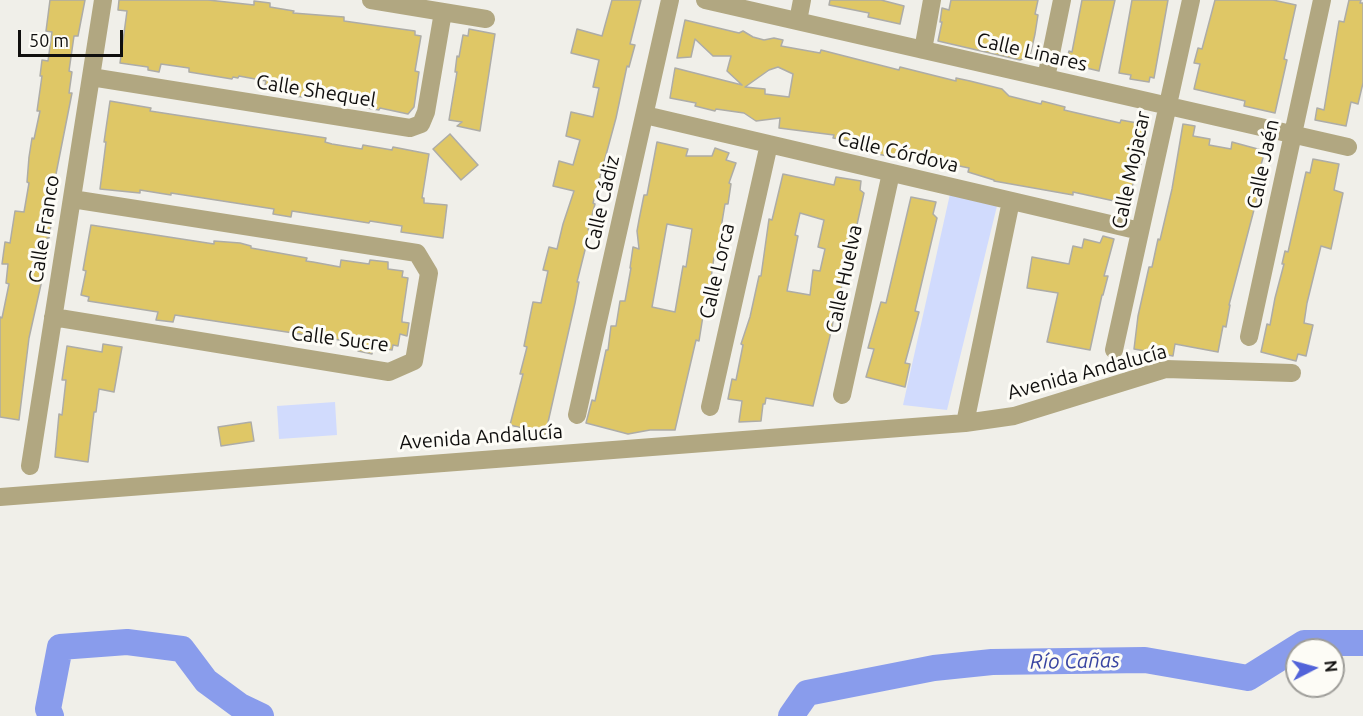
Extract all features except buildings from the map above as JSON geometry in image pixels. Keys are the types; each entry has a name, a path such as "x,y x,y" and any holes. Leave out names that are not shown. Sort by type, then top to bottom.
{"street":[{"name":"Calle Franco","path":"30,466 103,0"},
{"path":"371,0 486,19"},
{"name":"Calle Cádiz","path":"577,415 670,0"},
{"name":"Calle Linares","path":"705,0 1348,147"},
{"path":"798,21 802,0"},
{"path":"922,50 933,0"},
{"path":"1046,78 1062,0"},
{"name":"Calle Mojacar","path":"1114,350 1191,0"},
{"name":"Calle Jaén","path":"1249,337 1322,0"},
{"name":"Calle Shequel","path":"91,77 410,128 421,124 426,112 443,12"},
{"name":"Calle Córdova","path":"645,115 1140,231"},
{"name":"Calle Lorca","path":"710,407 769,144"},
{"name":"Calle Huelva","path":"842,394 891,173"},
{"name":"Calle Sucre","path":"53,317 389,372 414,361 429,273 417,253 72,199"},
{"path":"965,423 1011,201"},
{"name":"Avenida Andalucía","path":"0,496 965,423 1014,416 1166,369 1292,373"}],"shaded area":[{"path":"950,194 997,206 947,410 903,405"},
{"path":"335,402 337,435 279,439 277,406"}],"waterway":[{"name":"Río Cañas","path":"51,716 48,709 60,647 127,642 182,649 206,681 240,706 261,716"},
{"name":"Río Cañas","path":"791,716 807,693 934,668 992,662 1145,660 1248,678 1304,643 1363,643"}]}
